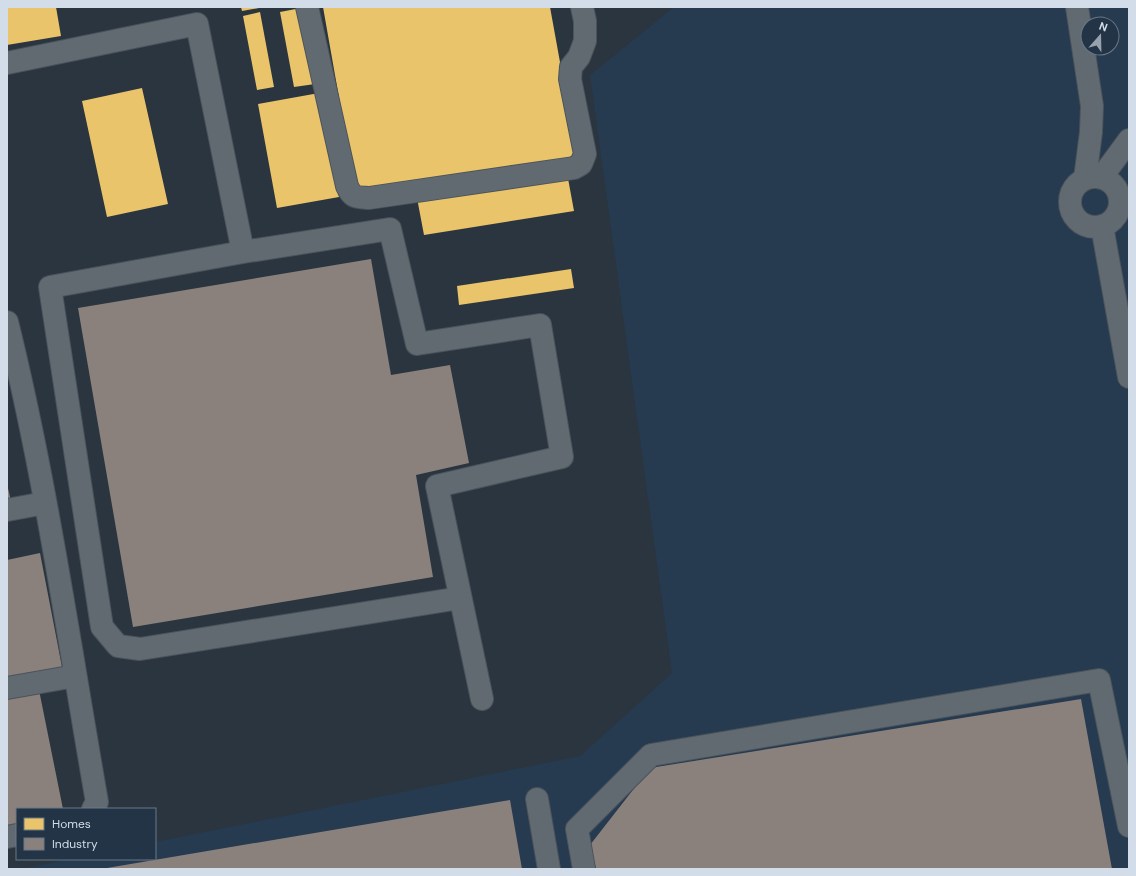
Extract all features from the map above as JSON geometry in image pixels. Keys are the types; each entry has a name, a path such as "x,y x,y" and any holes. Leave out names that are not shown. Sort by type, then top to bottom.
{"street":[{"path":"307,7 347,186 350,193 356,197 369,198 574,168 581,164 585,154 570,79 571,67 579,57 585,41 585,21 582,7"},
{"path":"1077,7 1092,106 1091,132 1093,178"},
{"path":"7,63 197,24 243,252"},
{"path":"1093,178 1107,180 1116,189 1120,202 1119,208 1113,220 1102,226 1095,227 1082,223 1077,219 1070,207 1071,194 1074,188 1093,178 1129,140"},
{"path":"1102,226 1129,377"},
{"path":"460,598 140,649 118,646 102,627 50,287 243,252 390,229 417,344 540,325 562,457 437,486 482,699"},
{"path":"7,322 11,354 45,504 97,802 94,808"},
{"path":"7,510 45,504"},
{"path":"7,688 75,676"},
{"path":"584,869 577,829 651,755 1099,680 1129,826"},
{"path":"537,799 550,869"}],"shaded area":[{"path":"674,7 1129,7 1129,869 21,869 65,860 156,860 156,842 580,756 672,673 590,75"}],"building: Homes":[{"path":"7,7 56,7 61,36 7,45"},
{"path":"241,7 259,7 259,8 242,11"},
{"path":"323,7 550,7 577,156 356,194"},
{"path":"301,8 315,84 294,87 280,12"},
{"path":"260,12 274,87 257,90 243,16"},
{"path":"142,88 168,204 107,217 82,101"},
{"path":"319,93 339,197 277,208 258,104"},
{"path":"567,173 574,211 424,235 417,198"},
{"path":"571,269 574,288 459,305 457,286"}],"building: Industry":[{"path":"371,259 391,375 450,365 469,463 416,475 433,577 133,627 78,308"},
{"path":"7,484 11,501 7,502"},
{"path":"40,553 62,667 7,677 7,560"},
{"path":"39,690 63,808 16,808 16,824 7,826 7,696"},
{"path":"1081,699 1112,869 596,869 590,845 650,768"},
{"path":"510,800 522,869 107,869"}]}
